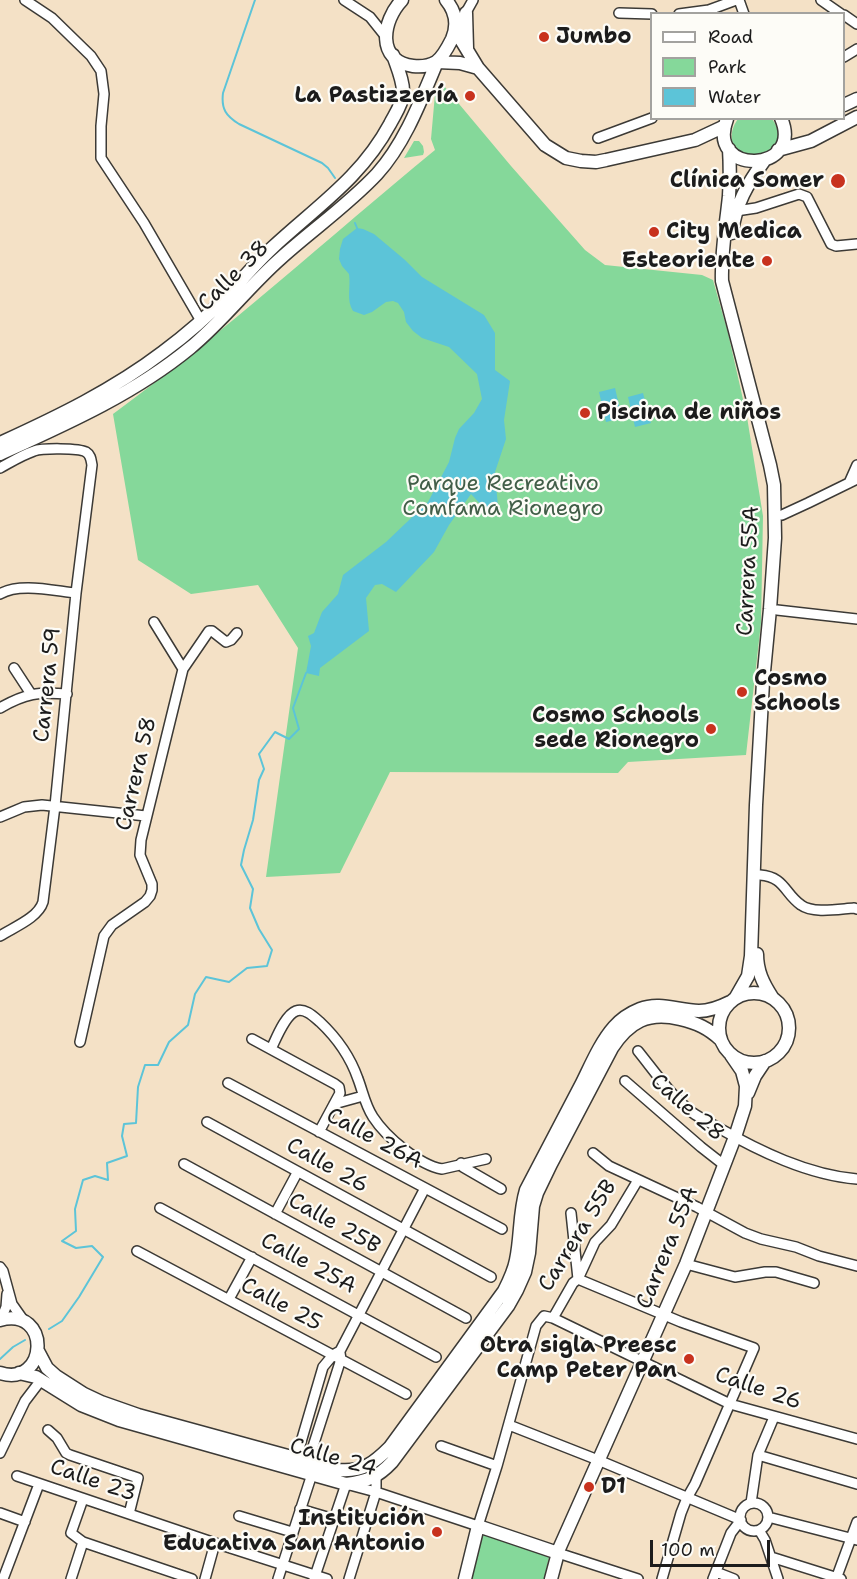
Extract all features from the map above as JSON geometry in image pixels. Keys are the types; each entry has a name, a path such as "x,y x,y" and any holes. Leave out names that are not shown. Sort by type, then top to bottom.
{"main road":[{"path":"386,37 389,20 402,0"},
{"path":"446,0 454,12 455,30 478,68 545,145 566,158 596,162 695,140 712,133 724,121"},
{"path":"466,13 467,49"},
{"name":"Calle 38","path":"0,454 116,398 157,373 214,327 255,282 377,174 401,139 418,106 436,62 447,49 455,30"},
{"name":"Calle 38","path":"0,443 75,408 163,353 201,321 273,248 335,194 360,168 376,148 397,112 403,93 386,37"},
{"path":"393,55 410,66 424,66 436,62 460,63 478,68"},
{"path":"778,150 812,141 857,117"},
{"path":"778,150 784,136 782,120"},
{"name":"Carrera 55A","path":"724,121 730,183 722,243 722,281 770,465 774,485 775,517 756,805 751,956 748,976 733,1000"},
{"path":"695,140 718,142 743,160 764,161"},
{"name":"Carrera 55A","path":"772,997 761,978 757,963 767,719 777,610 782,514 776,461 730,276 730,244 736,210 748,183 764,161 778,150"},
{"path":"347,1477 378,1460 390,1447 504,1291 516,1263 521,1206 526,1190 593,1062 615,1026 641,1008 653,1006 667,1005 701,1011 718,1007 752,992 762,993 778,1001 789,1018 790,1031 782,1050 765,1061 751,1063 731,1055"},
{"path":"733,1000 722,1013 719,1034 725,1048 742,1071 747,1096"},
{"path":"347,1477 368,1480 392,1462 518,1290 529,1252 533,1206 537,1193 620,1036 628,1027 646,1018 664,1016 705,1026 721,1040"},
{"name":"Carrera 55A","path":"551,1579 558,1554 598,1460 686,1264 735,1137 747,1096 755,1076 765,1061"},
{"path":"1,1319 13,1318 24,1322"},
{"name":"Calle 24","path":"24,1322 34,1332 38,1351 47,1368 56,1377 84,1394 119,1409 347,1477"},
{"path":"1,1375 19,1373 32,1365 38,1351"},
{"name":"Calle 24","path":"19,1373 41,1380 81,1405 108,1416 305,1465"},
{"name":"Calle 24","path":"478,1526 558,1554"},
{"name":"Carrera 55B","path":"465,1579 478,1526"}],"street":[{"path":"25,0 52,18 91,56 101,71 104,94 101,158 144,223 201,321"},
{"path":"344,0 370,17 386,37"},
{"path":"455,30 472,0"},
{"path":"689,12 738,0"},
{"path":"821,0 839,12"},
{"path":"619,13 650,14"},
{"path":"598,138 650,118"},
{"path":"736,210 756,208 799,194 807,197 831,243 836,246 857,244"},
{"name":"Carrera 59","path":"0,468 42,448 86,452 92,465 43,902 36,915 0,936"},
{"path":"782,514 808,504 853,481 857,465"},
{"path":"0,594 13,588 76,593"},
{"path":"777,610 857,619"},
{"path":"154,622 183,669 209,631 226,642 237,633"},
{"path":"14,668 31,694"},
{"name":"Carrera 58","path":"80,1042 104,936 112,925 145,902 152,890 152,884 140,855 141,840 183,669"},
{"path":"0,708 31,694 67,694"},
{"path":"0,817 24,807 55,806 146,816"},
{"path":"760,875 778,880 802,906 814,910 857,909"},
{"path":"271,1049 290,1015 304,1010 334,1034 353,1066 372,1117 393,1141 435,1167 442,1168 486,1159"},
{"path":"252,1039 339,1087 340,1093 319,1132"},
{"path":"638,1051 666,1086 693,1113 735,1137 797,1166 819,1173 857,1179"},
{"name":"Calle 28","path":"625,1081 724,1165"},
{"name":"Calle 26A","path":"228,1083 502,1229"},
{"path":"334,1104 363,1095"},
{"name":"Calle 26","path":"207,1122 297,1173 492,1277"},
{"path":"593,1153 609,1166 745,1233 857,1266"},
{"path":"461,1163 463,1167 501,1189"},
{"name":"Calle 25B","path":"184,1164 466,1318"},
{"path":"275,1214 297,1173"},
{"name":"Carrera 55B","path":"478,1526 536,1326 544,1316 553,1318 573,1283 578,1279 595,1242 611,1225 638,1180"},
{"path":"305,1465 338,1355 424,1188"},
{"name":"Calle 25A","path":"160,1208 436,1357"},
{"path":"571,1213 578,1279 754,1348 687,1498 662,1579"},
{"name":"Calle 25","path":"137,1251 338,1355 406,1394"},
{"path":"229,1299 252,1257"},
{"path":"686,1264 735,1277 776,1272 814,1283"},
{"path":"0,1267 12,1304 24,1322"},
{"path":"1,1319 6,1307 7,1286"},
{"name":"Calle 26","path":"553,1318 730,1404 857,1439"},
{"path":"278,1579 300,1509 305,1465 323,1367 338,1355"},
{"path":"0,1453 25,1401 41,1380"},
{"path":"751,1503 758,1455 774,1417"},
{"path":"509,1425 741,1520"},
{"path":"48,1430 57,1438 66,1453 138,1478 129,1514"},
{"path":"441,1446 497,1466"},
{"path":"758,1455 857,1484"},
{"name":"Calle 23","path":"17,1476 315,1577 327,1579"},
{"path":"349,1579 376,1492 376,1476"},
{"path":"315,1577 347,1477"},
{"name":"Calle 24","path":"347,1477 376,1492 478,1526"},
{"path":"3,1579 39,1484"},
{"path":"83,1499 71,1533 83,1542 192,1579"},
{"path":"751,1503 762,1505 768,1516 766,1525 759,1530 750,1530 742,1525 742,1509 751,1503"},
{"path":"300,1509 334,1519"},
{"path":"0,1513 25,1522"},
{"path":"239,1516 292,1532"},
{"path":"768,1516 854,1538"},
{"path":"734,1579 715,1576 731,1533 741,1520"},
{"path":"771,1557 838,1579 854,1538 857,1522"},
{"path":"759,1530 765,1540 778,1579"},
{"path":"70,1579 83,1542"},
{"path":"205,1579 215,1543"},
{"name":"Calle 24","path":"558,1554 638,1579"}],"green space":[{"name":"Parque Recreativo Comfama Rionegro","path":"444,86 585,250 605,265 702,275 713,280 747,417 763,516 761,623 746,755 628,762 618,773 390,772 340,873 266,877 298,648 258,585 191,594 138,560 113,414 236,318 435,150 431,139 435,94"},
{"path":"738,120 773,120 778,133 776,147 766,155 753,158 744,154 733,144 734,127"},
{"path":"414,141 419,141 423,146 423,155 404,158"},
{"path":"488,1532 546,1552 549,1557 544,1579 467,1579 477,1546"}],"water":[{"path":"357,228 374,234 422,277 484,315 495,333 495,370 510,381 504,420 506,439 495,472 498,507 483,507 471,494 449,525 434,552 396,592 382,584 375,585 366,598 369,631 320,668 319,676 306,673 311,646 308,636 314,633 322,612 338,594 343,575 386,542 428,502 449,462 459,429 474,413 482,399 477,374 449,347 422,338 413,331 406,322 404,312 398,303 386,302 364,315 353,311 349,298 349,274 339,259 343,239"},
{"path":"615,388 622,418 606,422 599,392"},
{"path":"643,393 651,423 635,427 628,397"}],"waterway":[{"path":"255,0 223,93 225,112 239,124 322,163 335,178"},
{"path":"355,223 357,228"},
{"path":"49,1329 62,1321 103,1257 92,1246 76,1248 62,1241 76,1231 75,1209 83,1180 95,1176 108,1180 107,1163 127,1156 122,1136 124,1124 136,1123 138,1087 145,1065 158,1065 169,1042 188,1025 195,994 206,977 229,982 247,968 267,966 272,950 250,908 253,889 241,865 253,820 259,780 264,769 259,754 275,732 289,739 299,729 293,708 306,673"},
{"path":"0,1359 25,1340"}],"place":[{"name":"Jumbo","path":"544,37"},
{"name":"La Pastizzería","path":"470,96"},
{"name":"Clínica Somer","path":"838,181"},
{"name":"City Medica","path":"654,232"},
{"name":"Esteoriente","path":"767,261"},
{"name":"Piscina de niños","path":"585,413"},
{"name":"Cosmo Schools","path":"742,692"},
{"name":"Cosmo Schools sede Rionegro","path":"711,729"},
{"name":"Otra sigla Preesc Camp Peter Pan","path":"689,1359"},
{"name":"D1","path":"589,1487"},
{"name":"Institución Educativa San Antonio","path":"437,1532"}]}
